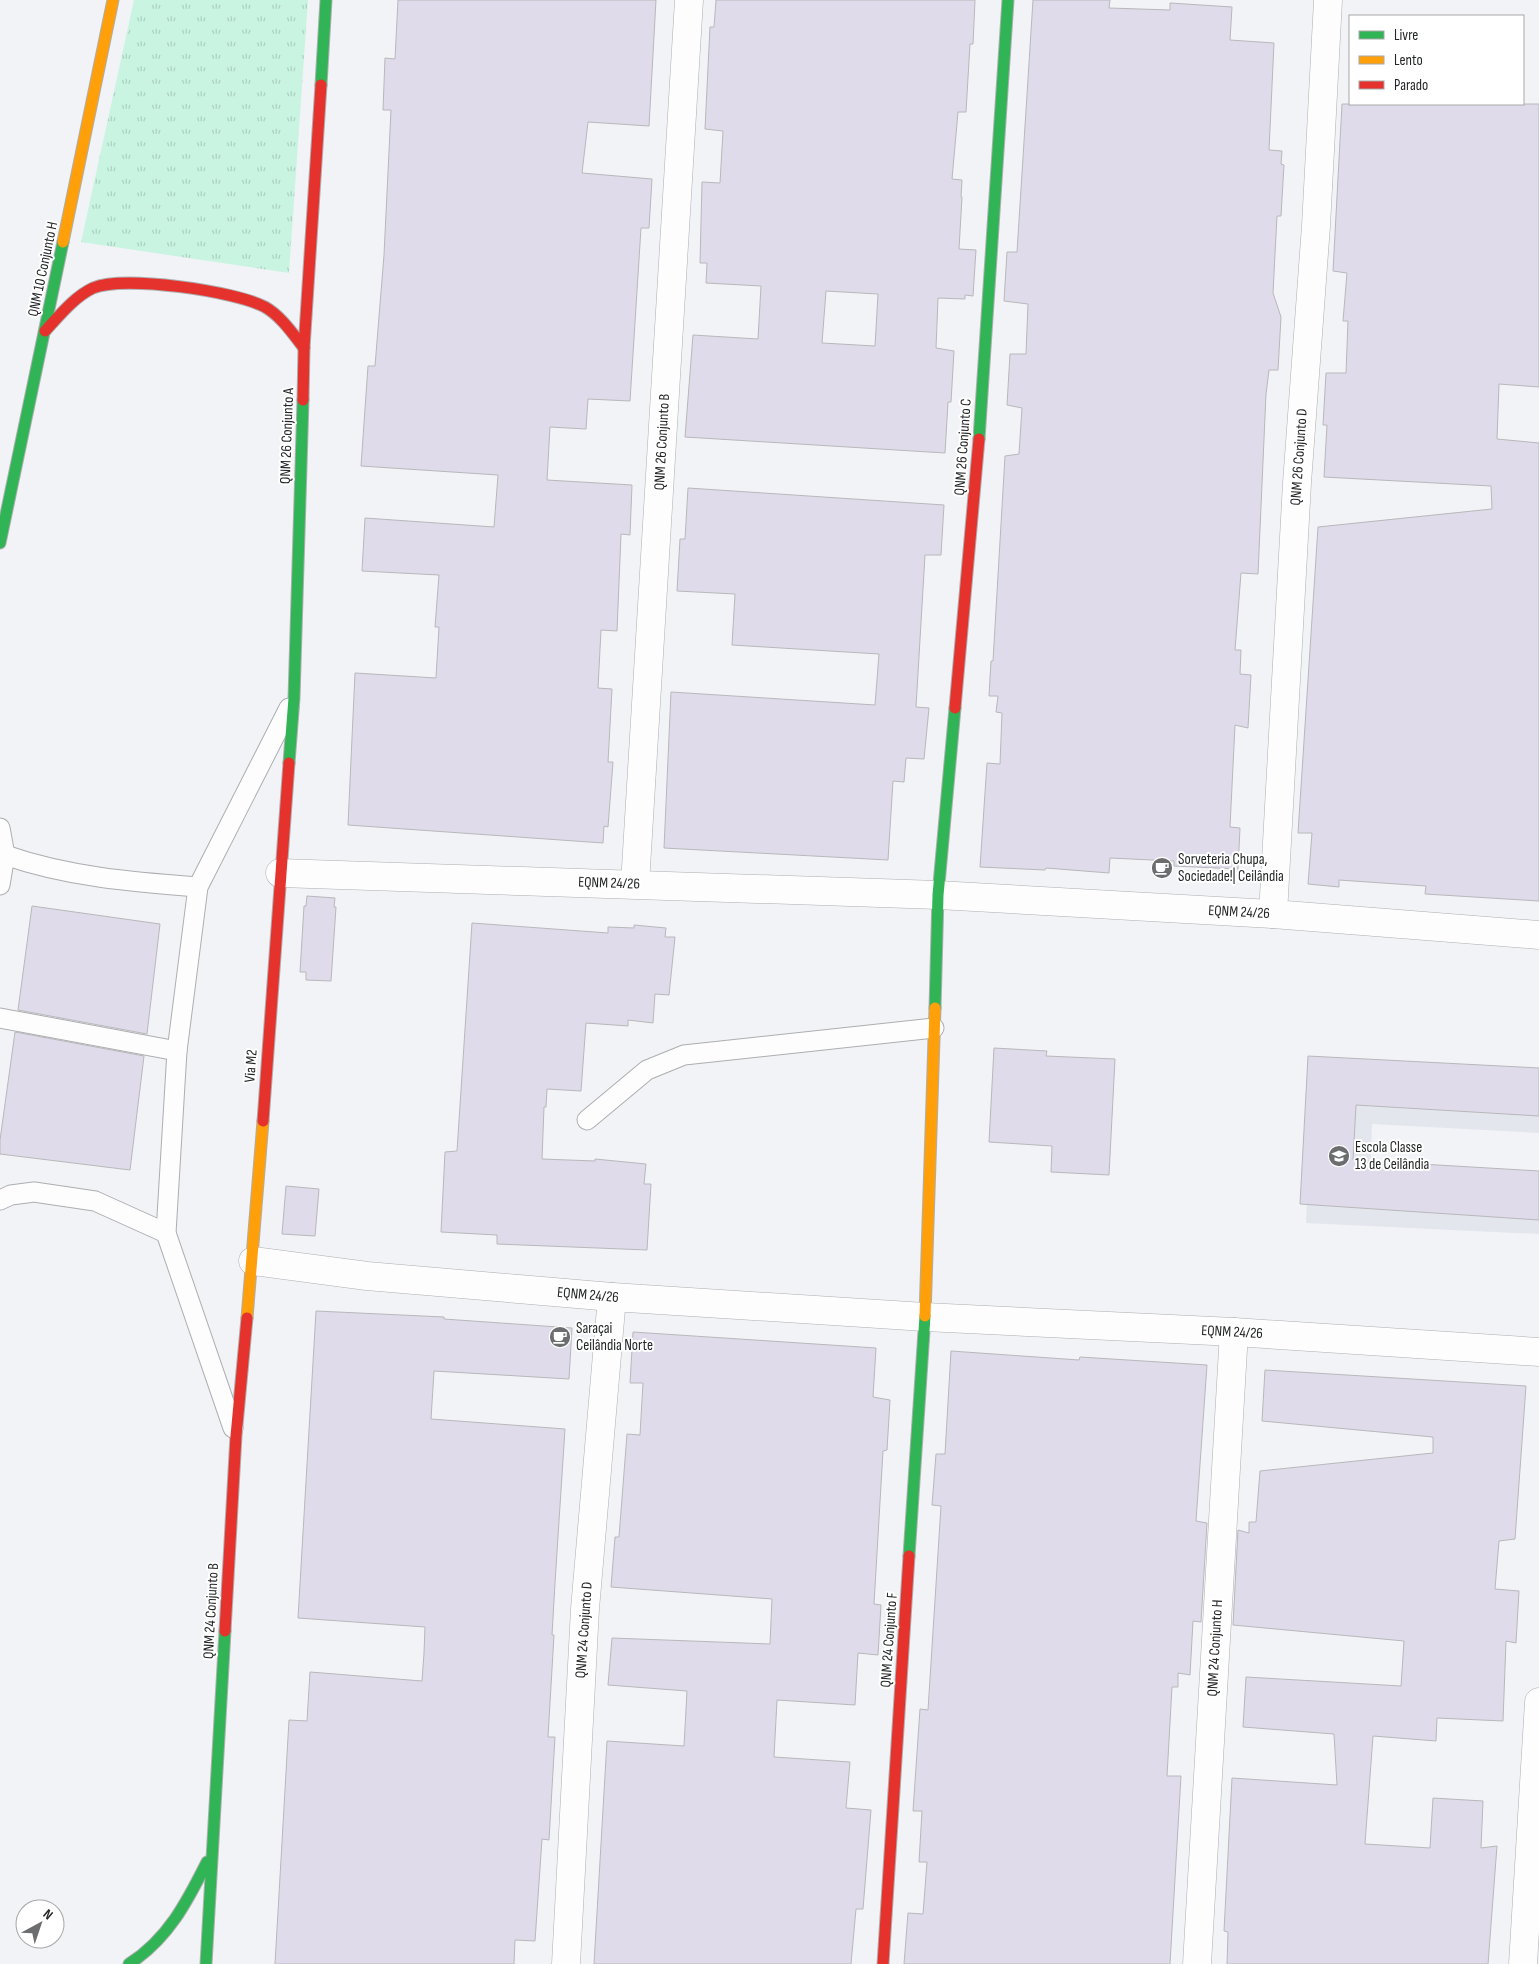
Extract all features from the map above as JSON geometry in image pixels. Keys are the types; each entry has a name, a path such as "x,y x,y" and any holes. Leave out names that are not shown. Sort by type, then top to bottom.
{"main road":[{"name":"QNM 10 Conjunto H","path":"0,543 113,0"},
{"name":"QNM 26 Conjunto A","path":"280,873 294,698 304,348 326,0"},
{"name":"QNM 26 Conjunto C","path":"938,895 977,476 1008,0"},
{"path":"45,331 74,301 98,286 151,284 244,298 266,308 283,322 304,348"},
{"name":"Via M2","path":"253,1261 280,873"},
{"path":"925,1317 938,895"},
{"name":"QNM 24 Conjunto B","path":"206,1964 236,1436 253,1261"},
{"name":"QNM 24 Conjunto F","path":"883,1964 925,1317"},
{"path":"129,1964 156,1946 172,1926 212,1852"}],"street":[{"name":"QNM 26 Conjunto B","path":"635,884 689,0"},
{"name":"QNM 26 Conjunto D","path":"1273,914 1296,493 1316,226 1328,0"},
{"name":"EQNM 24/26","path":"280,873 938,895 1273,914 1539,935"},
{"name":"EQNM 24/26","path":"253,1261 367,1276 612,1297 925,1317 1234,1332 1539,1352"},
{"name":"QNM 24 Conjunto D","path":"566,1964 585,1609 612,1297"},
{"name":"QNM 24 Conjunto H","path":"1196,1964 1234,1332"},
{"path":"1523,1964 1539,1702"}],"lane":[{"path":"236,1436 166,1233 177,1051 198,887 294,698"},
{"path":"0,828 5,855 0,885"},
{"path":"5,855 35,866 71,873 132,882 198,887"},
{"path":"0,1018 177,1051"},
{"path":"588,1120 647,1070 684,1055 934,1028"},
{"path":"0,1200 11,1195 34,1192 95,1201 166,1233"}],"shaded area":[{"name":"Escola Classe 13 de Ceilândia","path":"1312,1076 1539,1087 1539,1133 1372,1124 1370,1178 1539,1188 1539,1234 1306,1223"}],"green space":[{"path":"134,0 308,0 289,273 81,242"}],"building":[{"path":"398,0 656,0 649,126 588,122 582,173 652,179 649,228 641,228 630,401 588,399 586,429 550,427 547,480 632,485 630,535 621,534 617,631 601,630 598,688 612,689 608,762 613,762 608,827 604,826 603,843 348,825 355,673 436,678 439,627 435,627 439,575 362,571 365,518 494,527 498,475 361,466 368,366 375,366 384,255 391,110 383,110 385,58 395,59"},
{"path":"716,0 975,0 973,44 970,44 966,112 958,112 952,179 962,180 959,249 976,250 973,296 965,295 965,299 938,298 936,348 954,351 945,453 685,437 693,335 758,339 761,286 706,283 707,263 700,263 702,182 720,183 723,131 705,129 710,27 714,27","holes":["826,291 878,294 875,346 822,343"]},
{"path":"1033,0 1110,0 1109,8 1170,10 1170,3 1232,7 1230,40 1274,43 1269,150 1282,151 1281,164 1284,165 1281,216 1277,216 1273,293 1281,317 1278,370 1269,370 1266,394 1258,574 1241,573 1235,650 1241,650 1240,674 1251,675 1248,728 1235,725 1230,827 1240,828 1238,869 1174,866 1174,861 1110,858 1109,873 1046,868 1045,870 980,867 987,763 1000,764 1002,713 996,712 998,696 989,696 991,661 993,661 1005,456 1019,454 1022,408 1007,405 1010,354 1026,354 1028,304 1004,301 1007,252 1017,252"},
{"path":"1342,104 1539,104 1539,387 1499,384 1497,439 1539,443 1539,901 1425,894 1426,886 1339,880 1339,887 1308,884 1312,833 1298,833 1318,527 1492,509 1491,486 1324,477 1327,425 1323,425 1326,373 1346,373 1348,321 1343,321 1347,273 1333,271"},
{"path":"688,488 944,505 941,555 925,555 916,707 929,708 924,759 906,758 904,782 893,781 888,860 664,848 671,692 875,705 879,654 732,645 735,594 677,591 680,539 685,539"},
{"path":"307,896 335,898 331,981 306,980 306,972 300,972 304,906 306,906"},
{"path":"32,906 160,924 147,1034 18,1010"},
{"path":"472,923 608,933 608,927 634,928 634,925 666,928 665,937 675,937 669,995 655,994 653,1023 628,1020 628,1026 586,1023 581,1091 547,1089 546,1107 544,1107 542,1159 595,1161 595,1159 646,1164 644,1184 651,1184 647,1250 497,1244 497,1235 441,1232 445,1152 457,1151"},
{"path":"15,1032 144,1056 130,1170 0,1154 0,1140"},
{"path":"994,1048 1047,1051 1046,1056 1115,1059 1109,1175 1051,1172 1052,1146 989,1142"},
{"name":"Escola Classe 13 de Ceilândia","path":"1308,1056 1539,1068 1539,1116 1356,1105 1353,1160 1539,1171 1539,1220 1300,1204"},
{"path":"286,1186 319,1189 315,1236 282,1234"},
{"path":"316,1311 444,1317 444,1319 572,1328 569,1379 434,1371 431,1419 565,1429 552,1635 554,1635 548,1737 555,1737 549,1840 542,1839 535,1941 515,1940 514,1964 275,1964 289,1720 307,1721 310,1672 422,1681 424,1653 425,1627 298,1618"},
{"path":"633,1332 876,1348 873,1397 890,1400 887,1450 883,1451 874,1604 881,1605 878,1655 858,1653 855,1705 777,1700 774,1757 850,1762 846,1808 871,1810 863,1909 856,1909 851,1964 594,1964 607,1741 684,1746 687,1691 608,1685 612,1638 770,1644 772,1599 611,1587 615,1537 619,1537 627,1434 640,1435 643,1383 630,1383"},
{"path":"951,1351 1079,1360 1080,1357 1207,1365 1196,1521 1207,1523 1201,1622 1193,1621 1190,1675 1178,1673 1178,1687 1172,1687 1167,1776 1181,1776 1170,1964 904,1964 908,1913 923,1914 927,1862 919,1862 922,1811 913,1811 920,1709 928,1710 941,1506 932,1505 936,1454 945,1454"},
{"path":"1265,1370 1526,1386 1515,1539 1499,1541 1495,1589 1519,1591 1516,1643 1506,1641 1503,1721 1437,1718 1436,1741 1373,1736 1365,1844 1430,1848 1433,1798 1483,1801 1481,1848 1497,1846 1488,1964 1227,1964 1228,1932 1224,1931 1232,1778 1337,1785 1334,1734 1243,1727 1246,1677 1401,1686 1404,1641 1233,1625 1238,1530 1249,1533 1249,1522 1256,1522 1260,1471 1433,1453 1433,1437 1262,1421"}],"traffic: fast":[{"path":"321,85 326,0"},
{"path":"979,439 1008,0"},
{"path":"0,543 63,242"},
{"path":"289,763 294,698 303,400"},
{"path":"935,1008 938,895 955,708"},
{"path":"909,1556 925,1316"},
{"path":"206,1964 225,1631"},
{"path":"129,1964 143,1954 166,1931 184,1905 207,1862"}],"traffic: slow":[{"path":"63,242 113,0"},
{"path":"925,1316 935,1008"},
{"path":"247,1318 263,1121"}],"traffic: jam":[{"path":"303,400 304,348 321,85"},
{"path":"45,331 73,302 93,288 108,284 153,284 230,295 265,307 281,320 304,348"},
{"path":"955,708 979,439"},
{"path":"263,1121 289,763"},
{"path":"225,1631 236,1436 247,1318"},
{"path":"883,1964 909,1556"}],"place":[{"name":"Sorveteria Chupa, Sociedade!| Ceilândia","path":"1162,868"},
{"name":"Escola Classe 13 de Ceilândia","path":"1339,1156"},
{"name":"Saraçai Ceilândia Norte","path":"560,1337"}]}
